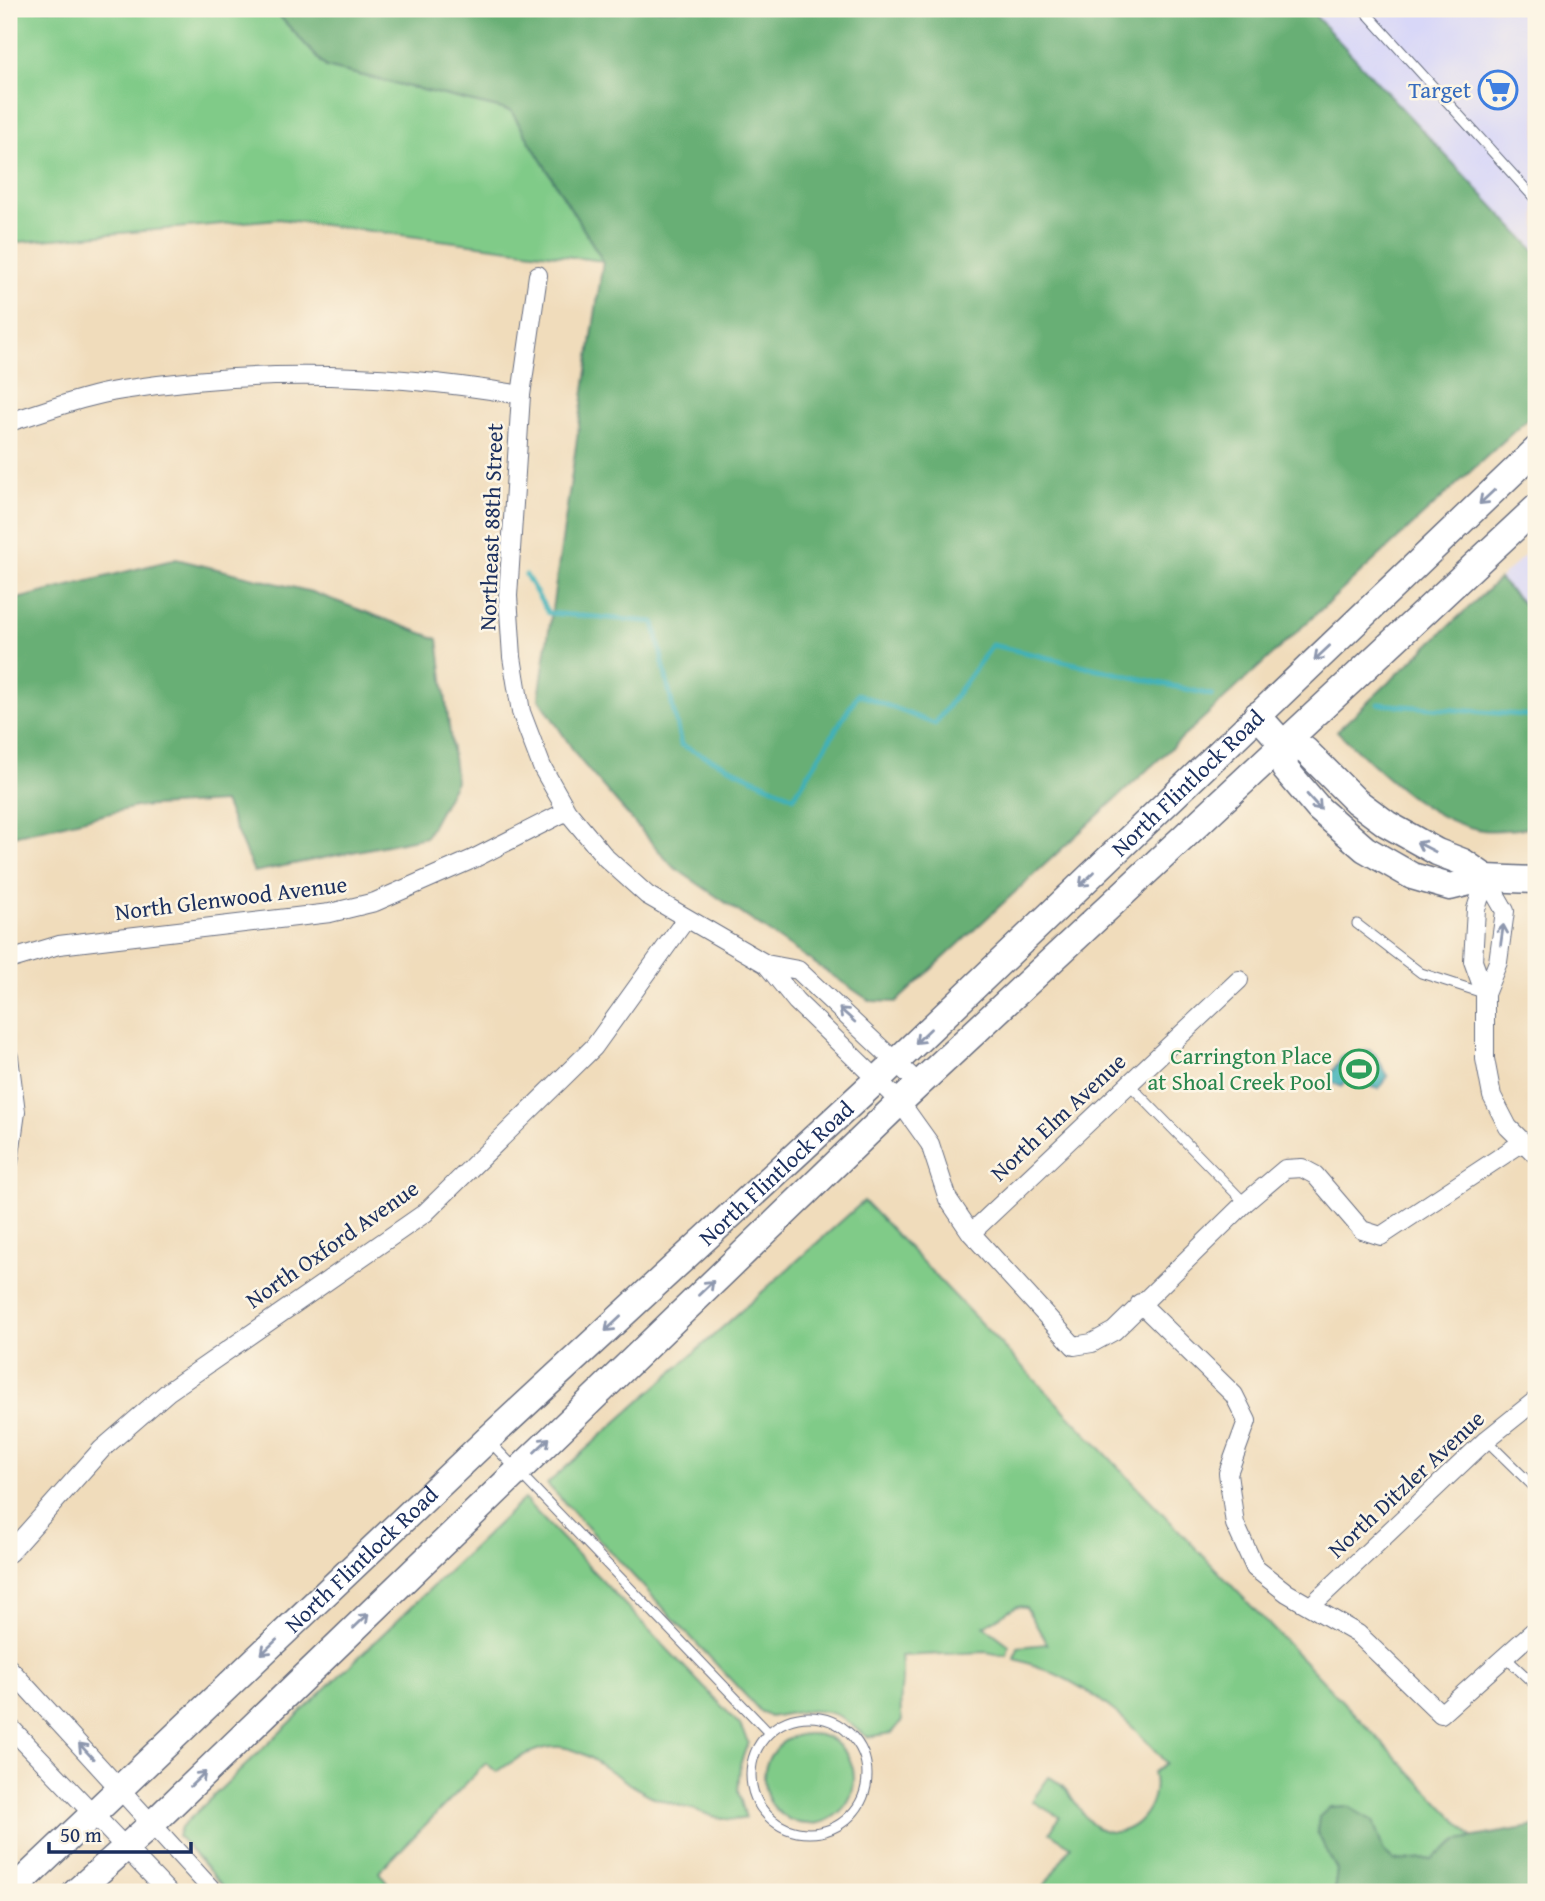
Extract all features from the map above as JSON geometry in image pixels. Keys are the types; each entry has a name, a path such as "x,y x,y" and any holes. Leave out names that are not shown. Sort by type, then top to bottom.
{"main road":[{"name":"North Flintlock Road","path":"11,1892 488,1439 888,1070 1536,450"},
{"name":"North Flintlock Road","path":"76,1892 153,1823 515,1470 910,1093 1284,745 1382,649 1536,508"},
{"path":"1257,715 1284,745 1305,750 1356,800 1387,824 1437,852 1463,862 1486,878 1536,880"}],"street":[{"name":"Northeast 88th Street","path":"538,275 521,395 508,596 512,657 521,712 542,766 566,811 616,867 647,895 766,964 798,970 910,1093 948,1199 971,1233 1074,1346 1092,1343 1114,1331 1140,1303"},
{"path":"9,422 119,390 228,377 358,376 521,395"},
{"name":"North Glenwood Avenue","path":"9,960 59,945 331,913 375,902 442,874 566,811"},
{"path":"1485,993 1498,962 1505,911 1486,878"},
{"path":"1486,878 1476,909 1473,961 1485,993 1485,1059 1492,1096 1508,1127 1536,1155"},
{"name":"North Oxford Avenue","path":"9,1553 102,1450 169,1391 425,1213 594,1047 686,919"},
{"name":"Northeast 88th Street","path":"766,964 796,1001 888,1070"},
{"name":"North Elm Avenue","path":"971,1233 1239,980"},
{"path":"9,1057 16,1112 9,1162"},
{"path":"888,1070 910,1093"},
{"path":"1523,1142 1381,1236 1362,1230 1315,1175 1302,1168 1285,1169 1245,1203 1140,1303 1234,1395 1247,1422 1228,1473 1235,1524 1255,1568 1287,1593 1312,1605 1358,1634 1441,1714 1536,1629"},
{"name":"North Ditzler Avenue","path":"1312,1605 1486,1440 1536,1401"},
{"path":"9,1668 214,1892"},
{"path":"9,1727 168,1892"}],"lane":[{"path":"1363,9 1536,200"},
{"path":"1357,924 1421,973 1485,993"},
{"path":"1129,1084 1245,1203"},
{"path":"488,1439 769,1733"},
{"path":"1486,1440 1536,1489"},
{"path":"1506,1657 1536,1686"},
{"path":"814,1716 833,1721 849,1732 861,1747 867,1765 867,1785 861,1803 849,1818 833,1829 814,1833 795,1832 768,1817 754,1794 751,1774 754,1756 769,1733 777,1725 795,1718 814,1716"}],"shaded area":[{"path":"1309,9 1536,9 1536,252"},
{"path":"1536,545 1536,617 1499,579"}],"green space":[{"path":"9,9 273,9 326,67 511,111 603,261 278,219 9,243"},
{"path":"273,9 1309,9 1536,252 1536,411 896,1002 870,1001 672,866 579,759 539,698 603,261 511,111 326,67"},
{"path":"176,559 312,592 438,639 456,781 426,837 254,872 224,802 136,807 9,837 9,601"},
{"path":"1499,579 1536,617 1536,827 1488,831 1441,816 1422,804 1385,776 1337,731"},
{"path":"864,1201 1473,1838 1458,1840 1432,1859 1394,1861 1384,1852 1373,1821 1317,1832 1337,1870 1334,1892 1040,1892 1071,1846 1050,1833 1059,1817 1032,1801 1049,1777 1064,1788 1092,1824 1110,1832 1122,1831 1133,1826 1149,1809 1155,1785 1153,1773 1166,1763 1134,1728 1098,1699 1059,1676 1015,1659 1018,1647 1047,1644 1026,1607 1017,1606 984,1626 1009,1645 1007,1656 986,1652 901,1656 902,1721 892,1733 868,1737 841,1717 823,1711 770,1717 761,1712 547,1484"},
{"path":"524,1499 740,1725 748,1742 740,1765 738,1791 746,1818 720,1818 666,1802 649,1795 576,1751 560,1747 542,1748 522,1756 497,1772 486,1763 379,1872 387,1883 382,1892 228,1892 178,1836 181,1827"},
{"path":"809,1734 826,1738 841,1747 850,1762 854,1779 850,1796 841,1811 826,1820 809,1824 792,1820 777,1811 768,1796 764,1779 768,1762 777,1747 792,1738"},
{"path":"1347,1806 1373,1821 1384,1852 1394,1861 1432,1859 1458,1840 1536,1826 1536,1892 1334,1892 1337,1870 1317,1832 1319,1817 1330,1807"}],"water":[{"name":"Carrington Place at Shoal Creek Pool","path":"1369,1050 1375,1054 1388,1076 1378,1089 1369,1086 1365,1074 1356,1073 1355,1078 1349,1077 1342,1086 1332,1083 1330,1075 1342,1056"}],"waterway":[{"path":"526,575 548,613 654,622 681,745 794,797 858,694 935,724 992,645 1212,695"},
{"path":"1378,704 1536,716"}],"place":[{"name":"Target","path":"1498,90"},
{"name":"Carrington Place at Shoal Creek Pool","path":"1359,1069"}]}
